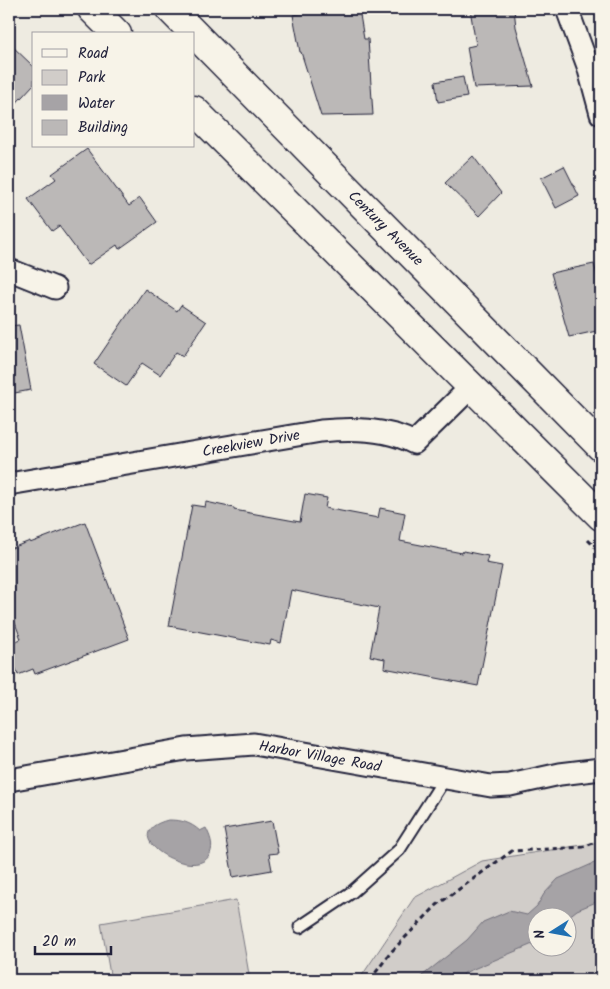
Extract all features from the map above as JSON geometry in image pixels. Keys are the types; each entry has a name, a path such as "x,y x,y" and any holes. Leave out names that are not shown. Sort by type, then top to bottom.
{"main road":[{"path":"92,9 115,32"},
{"name":"Century Avenue","path":"170,9 193,32"},
{"name":"Century Avenue","path":"195,34 601,447"},
{"path":"195,111 601,516"}],"street":[{"path":"567,9 588,66 601,114"},
{"path":"9,270 55,288"},
{"name":"Creekview Drive","path":"9,484 327,430 379,431 395,434 414,443 471,387"},
{"name":"Harbor Village Road","path":"9,780 186,749 254,744 491,786 510,785 560,774 601,769"}],"lane":[{"path":"300,927 352,892 399,850 445,778"}],"path":[{"path":"370,980 391,952 437,905 512,851 583,847 601,840"}],"green space":[{"path":"601,842 601,980 359,980 414,898 482,861"},
{"path":"236,900 250,980 111,980 101,923"}],"water":[{"path":"168,820 185,822 193,825 200,831 206,828 212,844 210,854 202,862 190,863 176,860 162,854 152,845 148,836 153,827"},
{"path":"601,860 601,900 578,910 578,906 537,906 544,894 558,879"},
{"path":"509,911 527,915 528,946 464,973 462,980 417,980 467,940 483,922"}],"building":[{"path":"332,9 359,9 364,39 368,39 373,115 321,116 300,52 293,15"},
{"path":"470,9 514,9 516,27 533,86 474,88 467,47 476,45"},
{"path":"9,43 32,65 32,86 9,111"},
{"path":"463,77 467,97 438,102 435,82"},
{"path":"87,149 129,206 140,198 157,222 119,249 117,245 88,265 59,226 52,231 28,199 56,179 52,174"},
{"path":"473,156 501,193 479,216 445,183"},
{"path":"564,166 579,196 556,208 541,178"},
{"path":"594,264 601,290 601,330 569,337 551,273"},
{"path":"145,289 177,311 181,305 206,322 183,356 176,352 160,375 142,363 126,386 94,364"},
{"path":"19,325 31,390 9,394 9,326"},
{"path":"305,494 327,498 325,508 378,518 380,508 405,513 400,541 488,556 486,563 502,566 478,686 384,668 385,659 370,656 379,608 291,590 281,643 271,640 270,645 169,626 192,505 205,507 206,502 234,508 234,510 300,522"},
{"path":"85,522 129,639 35,674 33,669 18,675 9,649 9,644 21,639 9,607 9,549"},
{"path":"272,821 278,853 269,854 272,870 233,877 224,829"}]}
